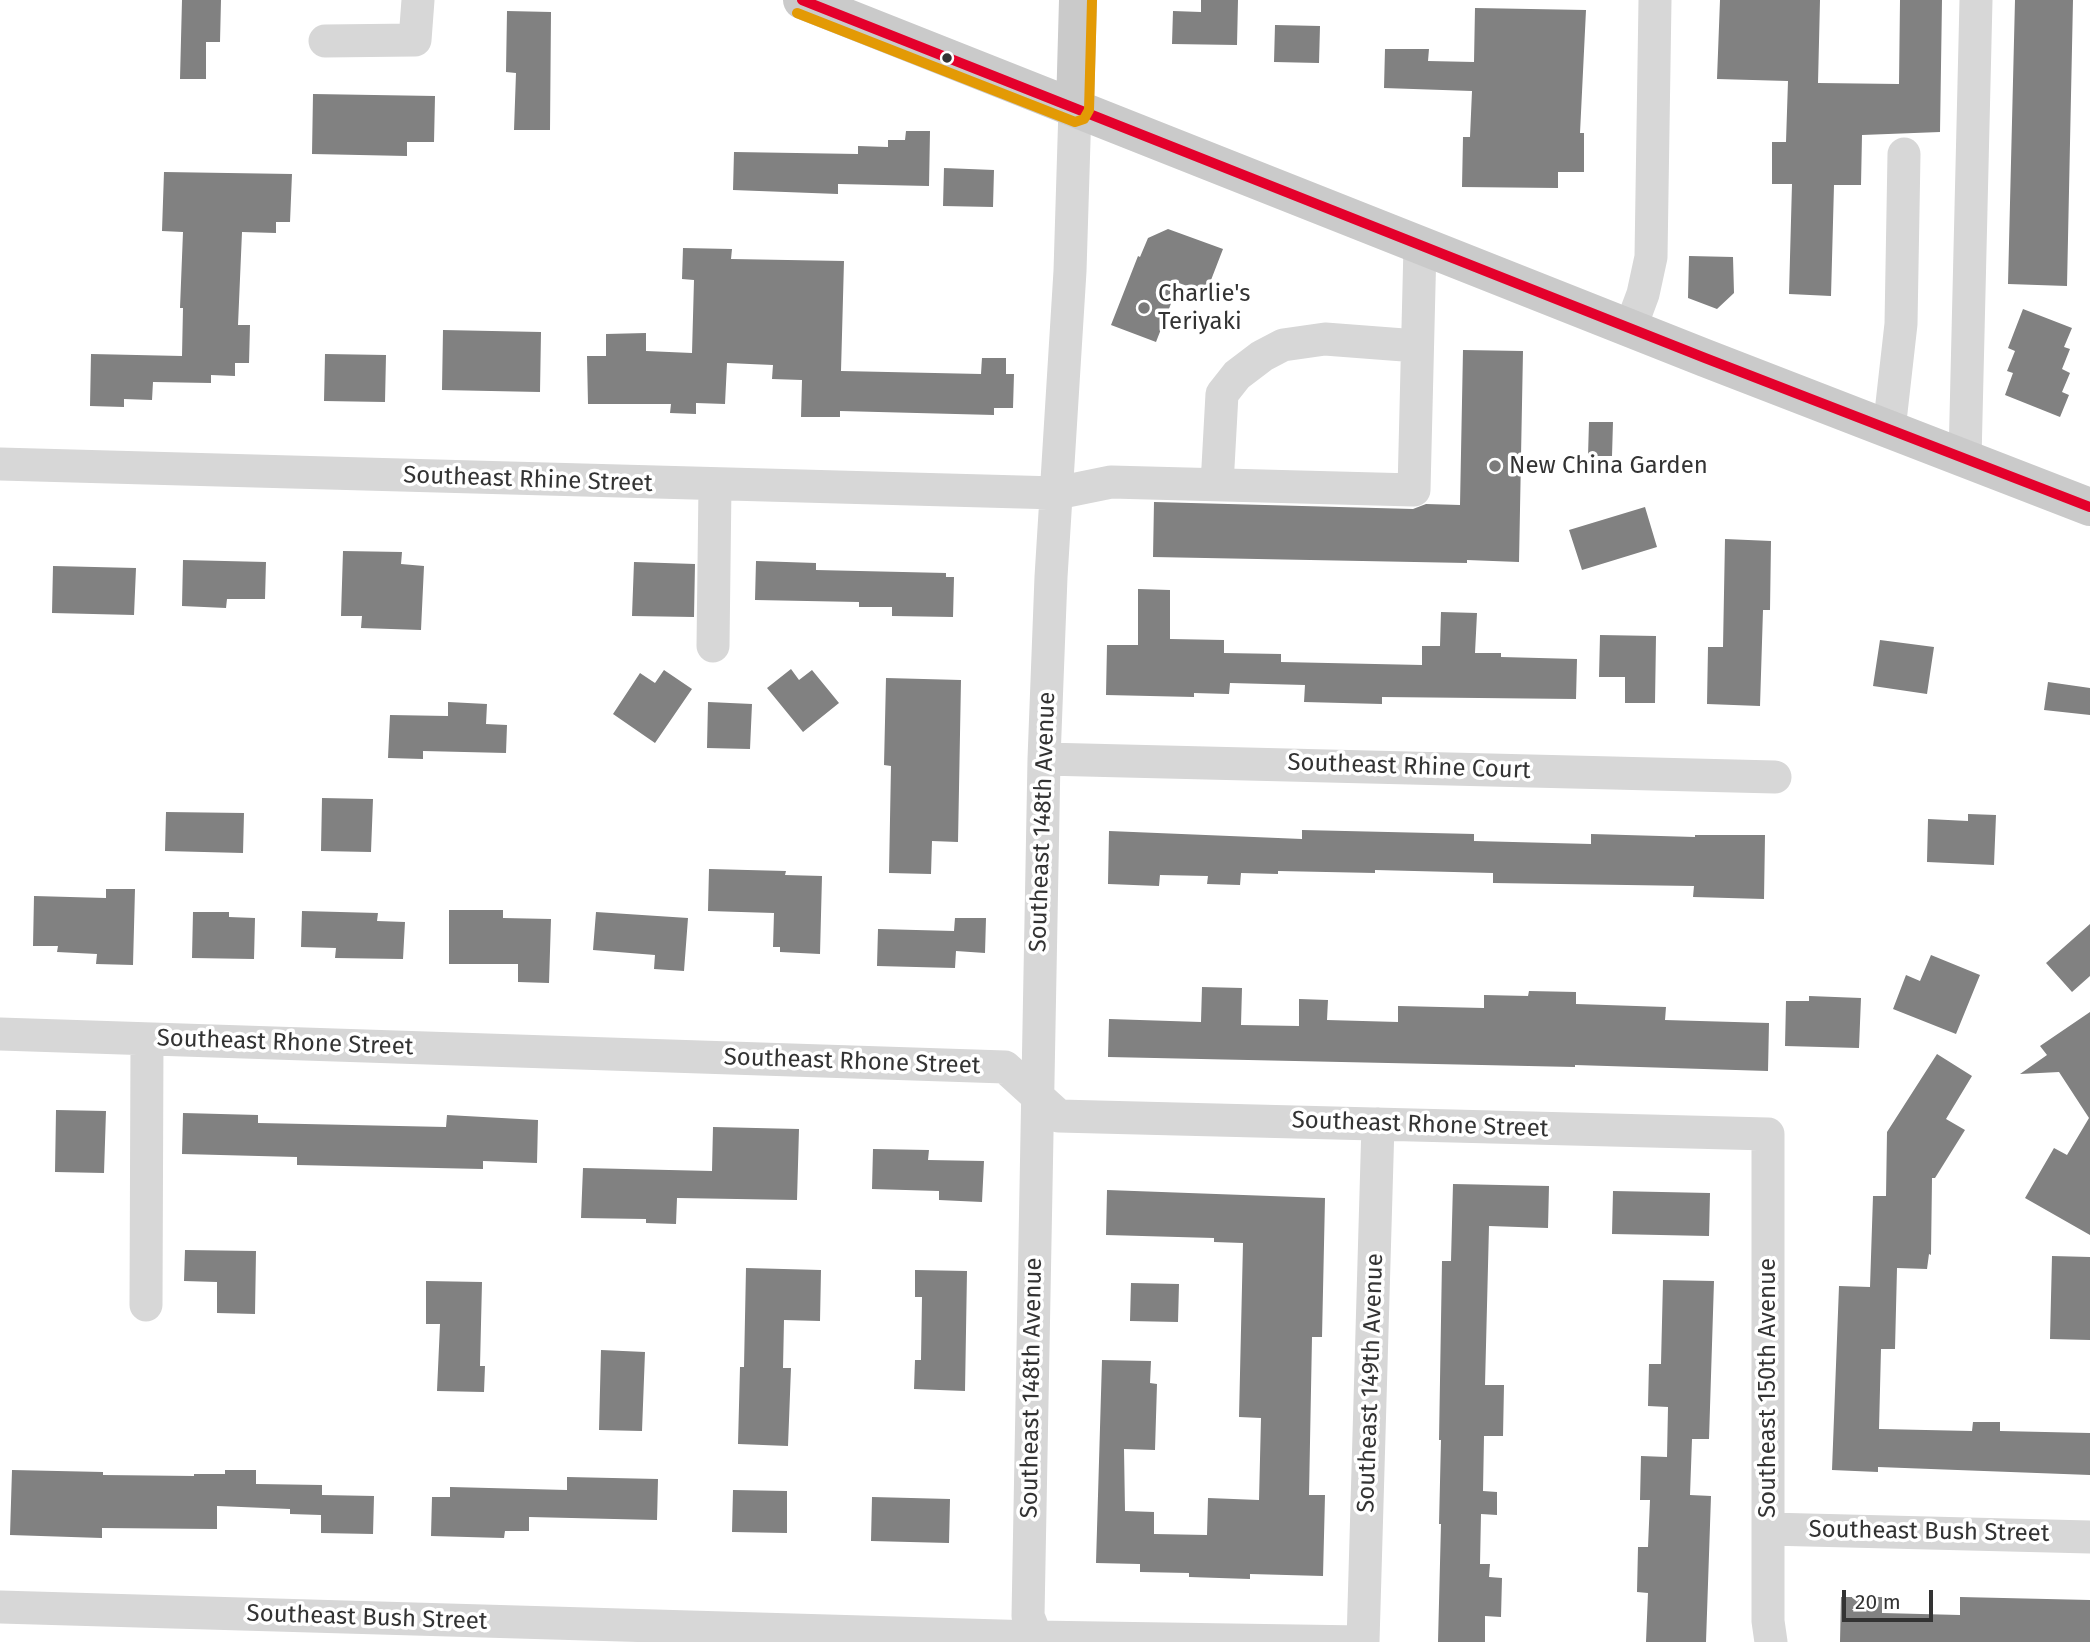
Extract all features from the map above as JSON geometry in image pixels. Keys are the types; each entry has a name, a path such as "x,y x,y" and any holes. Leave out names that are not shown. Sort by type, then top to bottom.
{"main road":[{"path":"802,0 1630,329 2090,507"},
{"name":"Southeast 148th Avenue","path":"1075,108 1079,0"}],"street":[{"path":"325,41 415,40 418,0"},
{"path":"1630,329 1643,294 1651,257 1655,0"},
{"path":"1965,459 1976,0"},
{"name":"Southeast 148th Avenue","path":"1036,1639 1028,1616 1044,759 1070,271 1075,108"},
{"path":"1889,430 1901,324 1904,153"},
{"path":"1217,485 1222,394 1237,375 1262,356 1283,345 1325,339 1417,346 1420,246"},
{"name":"Southeast Rhine Street","path":"0,464 1057,493 1111,482 1414,490 1417,346"},
{"path":"713,646 715,485"},
{"name":"Southeast Rhine Court","path":"1044,759 1775,777"},
{"name":"Southeast Rhone Street","path":"0,1034 1005,1067 1059,1116 1769,1135"},
{"path":"146,1305 147,1039"},
{"name":"Southeast 149th Avenue","path":"1363,1642 1378,1124"},
{"name":"Southeast 150th Avenue","path":"1769,1135 1768,1621 1771,1642"},
{"name":"Southeast Bush Street","path":"1768,1529 2090,1537"},
{"name":"Southeast Bush Street","path":"0,1607 290,1629 1363,1642"}],"building":[{"path":"182,0 221,0 220,42 206,42 206,79 180,79"},
{"path":"1201,0 1238,0 1237,45 1172,44 1173,11 1201,12"},
{"path":"1720,0 1820,0 1818,83 1899,84 1900,0 1942,0 1940,132 1862,135 1861,185 1834,185 1831,296 1789,294 1792,184 1772,184 1772,142 1786,142 1788,81 1717,79"},
{"path":"2015,0 2073,0 2067,286 2008,284"},
{"path":"1475,8 1586,10 1580,133 1584,133 1584,172 1558,172 1558,188 1462,187 1463,137 1470,137 1472,91 1384,88 1385,49 1429,49 1428,61 1474,62"},
{"path":"507,11 551,12 550,130 514,130 516,73 506,72"},
{"path":"1275,25 1320,26 1319,63 1274,62"},
{"path":"313,94 435,96 434,142 407,142 407,156 312,154"},
{"path":"906,131 930,131 929,186 838,184 838,194 733,190 734,152 858,154 858,146 888,147 888,140 905,140"},
{"path":"944,168 994,170 993,207 943,206"},
{"path":"164,172 292,174 290,222 276,222 276,233 242,232 238,325 250,325 249,363 235,363 235,376 211,375 211,383 153,382 152,400 124,399 124,407 90,406 91,354 182,356 183,308 180,308 183,232 162,231"},
{"path":"1168,229 1223,249 1206,293 1179,283 1156,342 1111,325 1138,256 1140,257 1148,238"},
{"path":"683,248 732,249 731,259 844,261 841,371 981,374 982,358 1006,358 1006,374 1014,374 1013,408 994,408 994,415 840,411 840,417 801,417 802,380 772,379 773,365 727,363 725,404 696,403 696,414 670,413 671,404 588,404 587,356 606,356 606,334 646,333 646,351 692,353 694,280 682,279"},
{"path":"1689,256 1733,257 1734,293 1717,309 1688,298"},
{"path":"2023,309 2072,328 2064,347 2070,349 2062,369 2070,373 2062,392 2069,395 2060,417 2005,395 2013,373 2007,371 2015,351 2008,348"},
{"path":"443,330 541,332 540,392 442,390"},
{"path":"1463,350 1523,351 1519,562 1153,557 1154,502 1413,509 1426,504 1460,505"},
{"path":"325,354 386,355 385,402 324,401"},
{"path":"1589,422 1613,422 1612,456 1588,456"},
{"path":"1645,507 1657,547 1582,570 1569,530"},
{"path":"1725,539 1771,541 1770,610 1763,610 1760,706 1707,704 1708,647 1723,647"},
{"path":"343,551 402,552 401,564 424,566 421,630 361,628 362,616 341,616"},
{"path":"183,560 266,562 265,599 227,599 226,608 182,606"},
{"path":"756,561 816,563 816,570 946,573 946,577 954,577 953,617 892,616 892,607 859,607 859,602 755,600"},
{"path":"634,562 695,564 694,617 632,616"},
{"path":"53,566 136,568 134,615 52,613"},
{"path":"1138,589 1170,590 1170,639 1224,640 1224,653 1281,654 1281,662 1422,665 1422,646 1440,646 1441,612 1477,613 1475,653 1501,653 1501,657 1577,659 1576,699 1382,697 1382,704 1304,702 1305,685 1230,683 1229,694 1194,693 1194,697 1106,695 1107,645 1138,645"},
{"path":"1600,635 1656,636 1655,703 1625,703 1625,677 1599,677"},
{"path":"1880,640 1934,647 1927,694 1873,686"},
{"path":"791,669 799,680 812,670 839,703 803,732 767,688"},
{"path":"664,670 692,689 655,743 613,714 640,673 655,683"},
{"path":"886,678 961,680 958,842 932,841 931,874 889,873 891,766 884,765"},
{"path":"2048,682 2090,688 2090,715 2044,710"},
{"path":"448,702 487,704 486,724 507,725 506,753 423,751 423,759 388,758 390,715 448,716"},
{"path":"708,702 752,704 750,749 707,748"},
{"path":"322,798 373,799 371,852 321,851"},
{"path":"166,812 244,813 243,853 165,851"},
{"path":"1968,814 1996,815 1994,865 1927,862 1928,819 1968,821"},
{"path":"1302,830 1474,834 1474,841 1591,844 1591,834 1695,837 1765,835 1764,899 1693,897 1694,886 1493,883 1493,873 1375,870 1375,873 1241,873 1240,885 1207,884 1208,876 1160,875 1159,886 1108,884 1109,831 1302,839"},
{"path":"709,869 786,871 785,875 822,876 820,954 780,952 780,947 773,947 774,913 708,911"},
{"path":"106,889 135,889 133,965 96,964 97,954 57,952 58,946 33,946 34,896 106,898"},
{"path":"449,910 503,910 503,918 551,919 549,983 518,982 518,964 449,964"},
{"path":"302,911 378,913 377,921 405,922 403,959 335,958 336,948 301,947"},
{"path":"193,912 229,912 229,917 255,918 254,959 192,958"},
{"path":"596,912 688,918 684,971 654,969 655,955 593,950"},
{"path":"955,918 986,918 985,953 956,951 955,968 877,966 878,929 954,931"},
{"path":"2090,924 2090,976 2072,992 2046,963"},
{"path":"1931,955 1980,975 1956,1034 1893,1009 1906,975 1920,981"},
{"path":"1202,987 1242,988 1241,1025 1299,1026 1299,999 1328,1000 1327,1020 1398,1022 1398,1006 1484,1008 1484,995 1528,996 1529,991 1576,992 1576,1004 1666,1007 1665,1020 1769,1023 1768,1071 1108,1057 1109,1019 1201,1022"},
{"path":"1809,996 1861,998 1859,1048 1785,1046 1786,1001 1809,1001"},
{"path":"2090,1012 2090,1235 2025,1198 2054,1148 2067,1155 2089,1118 2059,1072 2020,1074 2047,1055 2040,1046"},
{"path":"1937,1054 1972,1076 1946,1119 1965,1130 1935,1178 1932,1178 1931,1255 1929,1254 1927,1269 1897,1268 1895,1349 1881,1349 1879,1429 1972,1431 1973,1422 2000,1422 2000,1431 2090,1433 2090,1475 1878,1467 1878,1472 1832,1470 1839,1286 1870,1287 1873,1196 1886,1196 1887,1132"},
{"path":"56,1110 106,1111 104,1173 55,1172"},
{"path":"183,1113 258,1115 258,1123 446,1127 447,1115 538,1120 537,1163 483,1161 483,1169 297,1165 297,1157 182,1154"},
{"path":"713,1127 799,1129 797,1200 677,1198 676,1224 646,1223 646,1219 581,1218 583,1168 712,1171"},
{"path":"873,1149 929,1150 928,1160 984,1161 982,1202 939,1200 939,1191 872,1189"},
{"path":"1453,1184 1549,1186 1548,1228 1489,1226 1485,1385 1504,1385 1503,1436 1484,1436 1483,1491 1497,1492 1497,1515 1481,1514 1480,1564 1490,1564 1489,1577 1502,1578 1501,1617 1485,1616 1485,1642 1438,1642 1442,1261 1451,1261"},
{"path":"1107,1190 1325,1198 1322,1337 1312,1337 1309,1495 1325,1495 1323,1576 1250,1574 1250,1579 1189,1577 1189,1573 1140,1572 1140,1564 1096,1563 1102,1360 1151,1361 1150,1383 1157,1384 1155,1450 1124,1449 1125,1511 1154,1512 1154,1534 1207,1535 1208,1498 1259,1500 1261,1418 1239,1417 1243,1243 1214,1242 1214,1238 1106,1235"},
{"path":"1613,1191 1710,1193 1709,1236 1612,1234"},
{"path":"185,1250 256,1251 255,1314 217,1313 217,1282 184,1281"},
{"path":"2052,1256 2090,1257 2090,1340 2050,1339"},
{"path":"746,1268 821,1270 820,1321 784,1320 783,1368 791,1368 788,1446 738,1444 740,1367 744,1367"},
{"path":"915,1270 967,1271 965,1391 914,1389 915,1360 921,1360 922,1297 915,1297"},
{"path":"1663,1280 1714,1281 1709,1439 1692,1439 1690,1495 1711,1496 1706,1642 1646,1642 1648,1593 1637,1592 1638,1547 1648,1547 1650,1500 1640,1500 1641,1456 1667,1457 1668,1407 1648,1406 1649,1364 1661,1364"},
{"path":"426,1281 482,1282 480,1366 485,1366 484,1392 437,1391 440,1324 426,1324"},
{"path":"1131,1283 1179,1284 1178,1322 1130,1321"},
{"path":"601,1350 645,1352 642,1431 599,1430"},
{"path":"12,1470 194,1476 225,1474 225,1470 256,1470 256,1484 322,1485 322,1495 374,1496 373,1534 321,1533 321,1515 290,1514 290,1509 217,1506 217,1529 102,1528 102,1538 10,1535"},
{"path":"567,1477 658,1479 657,1520 529,1517 529,1531 505,1531 504,1538 431,1536 432,1497 450,1497 450,1487 567,1490"},
{"path":"733,1490 787,1491 787,1533 732,1532"},
{"path":"872,1497 950,1499 949,1543 871,1541"},
{"path":"1841,1597 1882,1597 1882,1613 1960,1615 1960,1597 2090,1600 2090,1642 1840,1642"}],"transit line":[{"path":"802,0 1705,358 2090,507"},
{"path":"797,13 1075,122 1084,119 1089,110 1092,0"}],"place":[{"name":"Charlie's Teriyaki","path":"1144,308"},
{"name":"New China Garden","path":"1495,466"}]}
